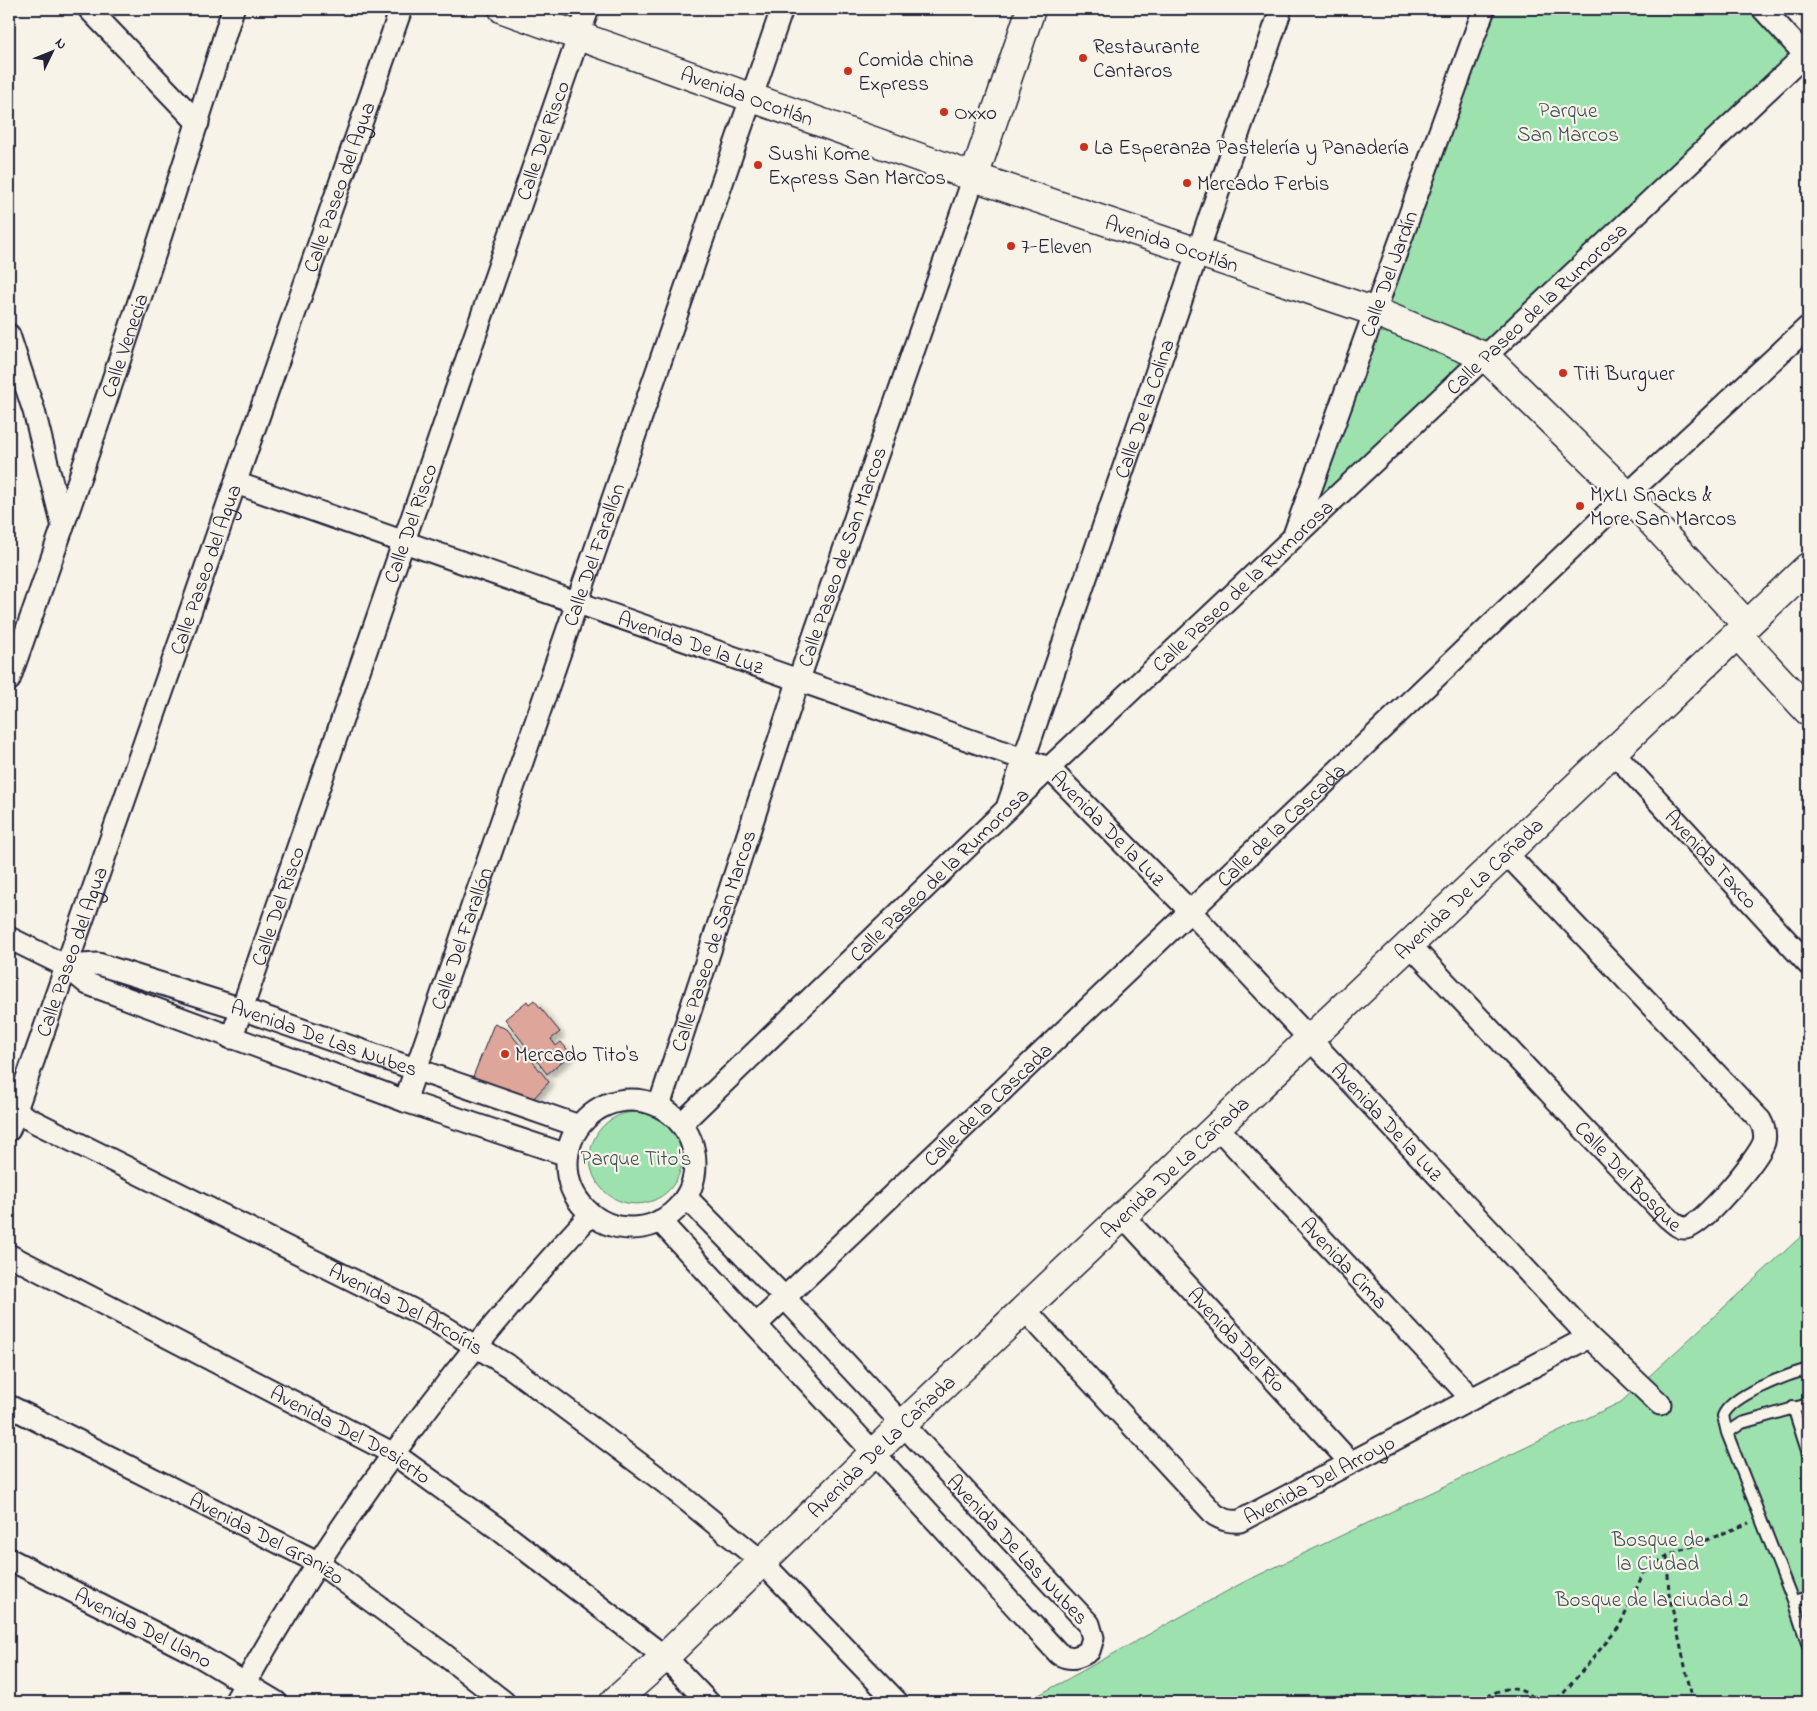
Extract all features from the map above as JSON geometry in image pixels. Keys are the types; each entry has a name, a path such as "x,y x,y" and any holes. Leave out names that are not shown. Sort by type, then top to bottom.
{"main road":[{"name":"Avenida Ocotlán","path":"503,9 974,177 1376,312 1486,357 1627,495 1808,711"},
{"name":"Calle Paseo de San Marcos","path":"974,177 1031,9"},
{"name":"Avenida De La Cañada","path":"614,1702 665,1657 902,1425 1218,1128 1310,1038 1614,754 1808,567"}],"street":[{"path":"89,9 198,123"},
{"name":"Calle Venecia","path":"9,680 63,527 198,123 233,9"},
{"name":"Calle Paseo del Agua","path":"12,1121 401,9"},
{"name":"Calle Del Risco","path":"231,1038 588,9"},
{"name":"Calle Del Farallón","path":"405,1101 782,9"},
{"name":"Calle De la Colina","path":"1007,808 1022,758 1281,9"},
{"name":"Calle Del Jardín","path":"1292,539 1376,312 1484,9"},
{"path":"1763,9 1807,55"},
{"name":"Calle Paseo de la Rumorosa","path":"681,1124 1049,768 1807,55"},
{"name":"Calle Paseo de San Marcos","path":"659,1106 799,679 974,177"},
{"name":"Calle de la Cascada","path":"756,1325 1189,910 1627,495 1808,327"},
{"path":"9,335 34,411 63,527"},
{"name":"Avenida De la Luz","path":"236,483 403,543 578,601 1049,768 1189,910 1589,1337 1660,1404"},
{"name":"Avenida Taxco","path":"1614,754 1808,964"},
{"name":"Calle Del Bosque","path":"1410,945 1667,1217 1676,1225 1685,1228 1694,1225 1706,1215 1759,1154 1765,1136 1765,1129 1760,1120 1507,854"},
{"name":"Avenida De Las Nubes","path":"9,938 66,966 88,984 405,1101 567,1155"},
{"name":"Avenida De Las Nubes","path":"66,966 98,964 242,1009 579,1126"},
{"path":"638,1100 659,1106 681,1124 693,1147 695,1172 686,1197 675,1211 660,1221 637,1228 613,1225 591,1214 577,1198 568,1177 567,1155 571,1140 579,1126 595,1110 616,1101 638,1100"},
{"name":"Avenida Del Arcoíris","path":"12,1121 350,1278 477,1345 582,1420 668,1485 761,1561 897,1702"},
{"name":"Avenida Cima","path":"1218,1128 1472,1398"},
{"name":"Avenida De Las Nubes","path":"660,1221 1059,1654 1067,1658 1079,1657 1089,1651 1093,1638 1089,1624 784,1297 686,1197"},
{"path":"235,1702 319,1563 394,1454 477,1345 530,1280 591,1214"},
{"name":"Avenida Del Río","path":"1123,1216 1350,1462"},
{"name":"Avenida Del Desierto","path":"9,1256 394,1454 497,1528 665,1657 708,1702"},
{"name":"Avenida Del Arroyo","path":"1025,1310 1215,1515 1222,1520 1240,1521 1589,1337"},
{"name":"Avenida Del Granizo","path":"9,1406 319,1563 442,1652 504,1702"},
{"name":"Avenida Del Llano","path":"9,1559 196,1654 276,1702"}],"lane":[{"path":"1808,1368 1730,1404 1723,1416 1727,1433 1793,1601 1808,1646"},
{"path":"1727,1433 1742,1423 1808,1404"},
{"path":"1793,1407 1808,1454"},
{"path":"1793,1601 1808,1597"}],"path":[{"path":"1548,1702 1562,1695 1619,1627 1643,1574 1667,1556 1761,1518"},
{"path":"1667,1556 1670,1594 1693,1702"},
{"path":"1404,1702 1408,1697 1423,1695 1454,1701 1479,1702 1494,1692 1511,1688 1529,1693 1540,1702"}],"green space":[{"name":"Parque San Marcos","path":"1490,9 1760,9 1802,54 1808,49 1759,101 1621,227 1460,379 1319,499 1377,331 1484,355 1565,278 1493,343 1381,299"},
{"name":"Parque Tito's","path":"636,1112 654,1116 668,1126 678,1140 682,1158 678,1176 668,1190 654,1200 636,1204 618,1200 604,1190 594,1176 590,1158 594,1140 604,1126 618,1116"},
{"name":"Bosque de la Ciudad","path":"1808,1230 1808,1702 1026,1702 1242,1583 1621,1402"}],"building":[{"path":"534,1000 560,1032 551,1039 556,1046 561,1042 571,1054 547,1074 505,1019 527,1001 529,1004"},
{"name":"Mercado Tito's","path":"494,1024 507,1029 549,1082 529,1103 472,1079"}],"place":[{"name":"Restaurante Cantaros","path":"1083,58"},
{"name":"Comida china Express","path":"848,71"},
{"name":"Oxxo","path":"944,112"},
{"name":"La Esperanza Pastelería y Panadería","path":"1084,147"},
{"name":"Sushi Kome Express San Marcos","path":"758,165"},
{"name":"Mercado Ferbis","path":"1187,183"},
{"name":"7-Eleven","path":"1011,246"},
{"name":"Titi Burguer","path":"1563,373"},
{"name":"MXLI Snacks & More San Marcos","path":"1580,506"},
{"name":"Mercado Tito's","path":"505,1054"}],"park label":[{"name":"Bosque de la ciudad 2","path":"1652,1599"}]}
